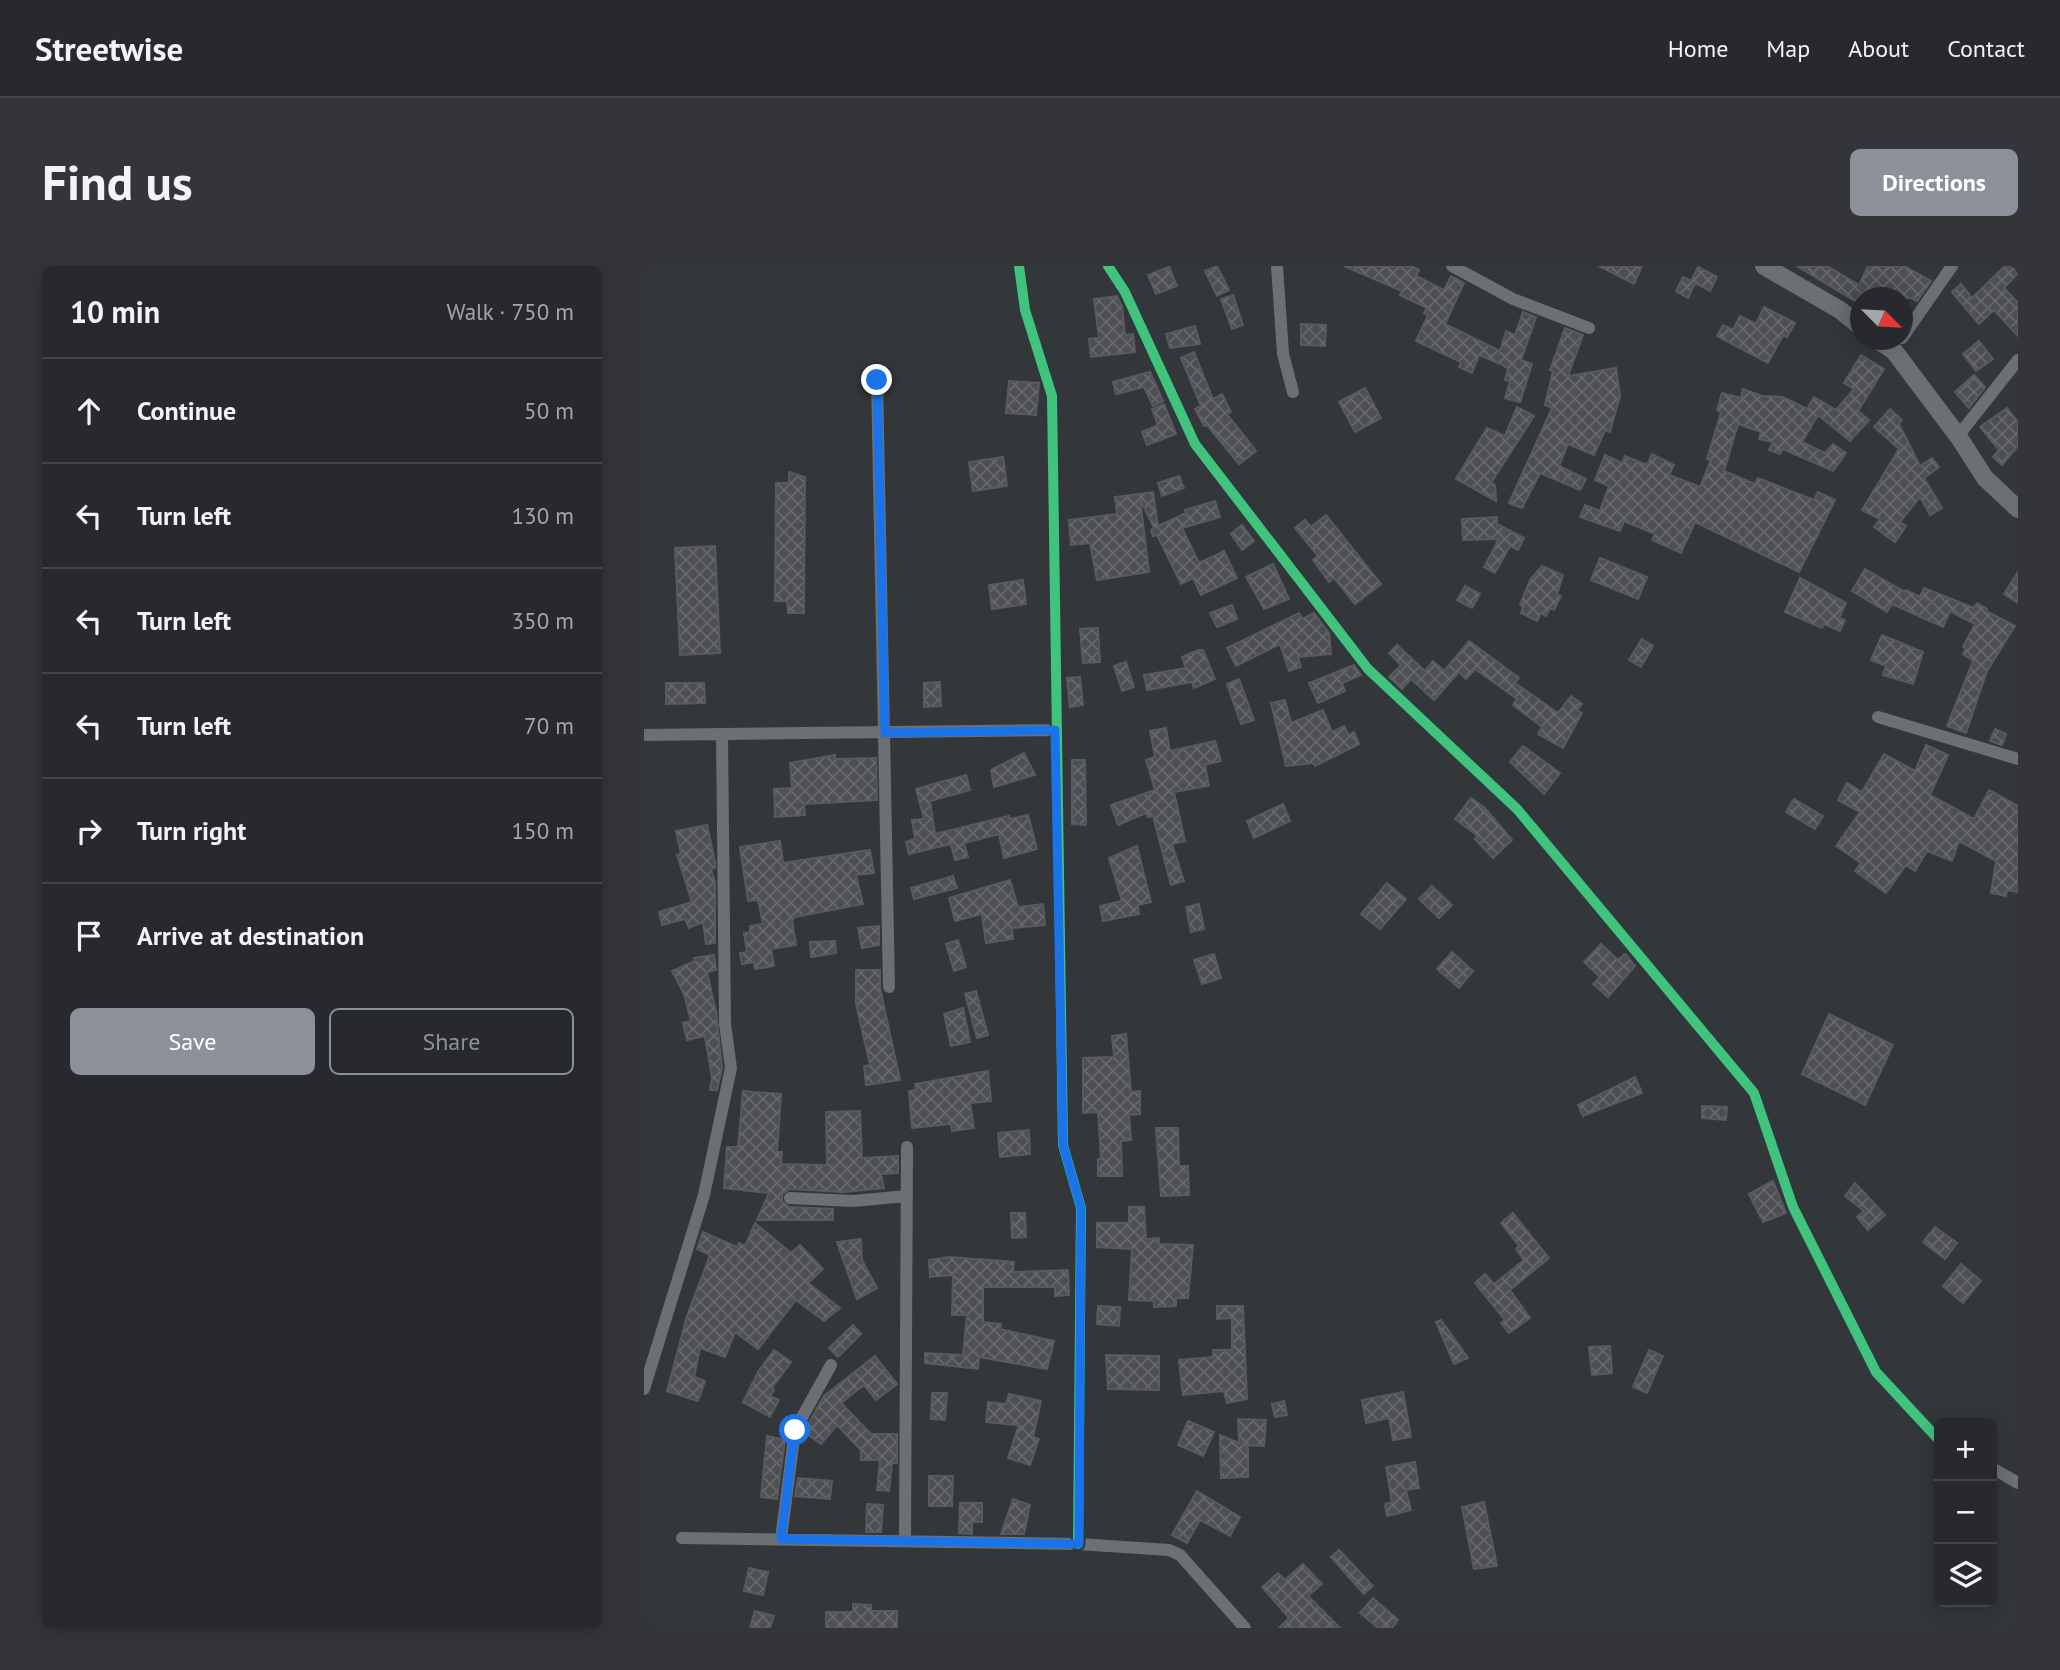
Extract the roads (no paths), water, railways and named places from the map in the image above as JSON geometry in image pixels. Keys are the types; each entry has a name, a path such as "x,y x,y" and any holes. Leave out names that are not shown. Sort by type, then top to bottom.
{"main road":[{"path":"1764,266 1850,318"},
{"path":"1903,350 1985,478 2018,509"}],"street":[{"path":"1019,266 1025,310 1052,396 1063,1145 1081,1208 1079,1544"},
{"path":"1108,266 1125,292 1195,444 1368,669 1517,809 1754,1093 1794,1207 1876,1372 1934,1435"},
{"path":"1277,266 1283,355 1293,392"},
{"path":"1452,266 1513,299 1589,328"},
{"path":"1913,323 1952,266"},
{"path":"1958,436 2018,360"},
{"path":"877,380 889,986"},
{"path":"1878,717 2018,759"},
{"path":"644,735 1055,730"},
{"path":"644,1389 704,1195 731,1068 725,1024 722,734"},
{"path":"905,1541 907,1147"},
{"path":"790,1198 853,1201 907,1196"},
{"path":"781,1539 795,1430 831,1365"},
{"path":"1997,1471 2018,1483"},
{"path":"682,1538 1079,1544 1169,1550 1180,1555 1245,1628"}]}
